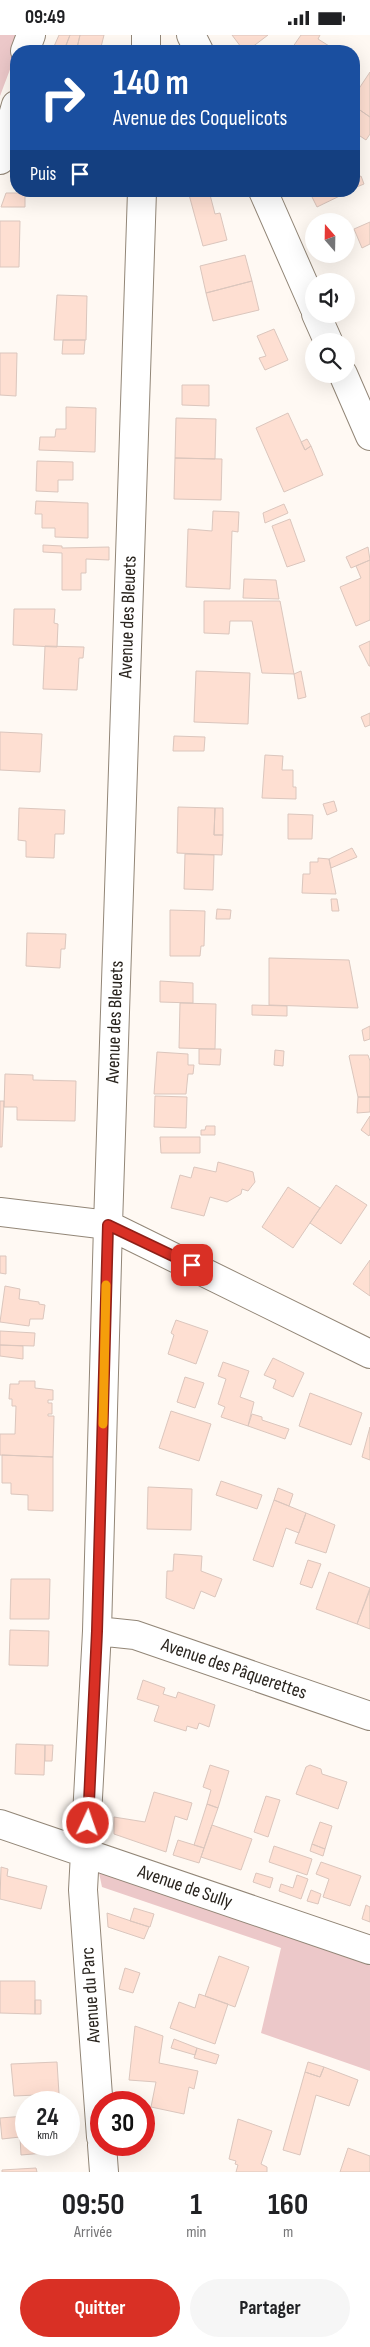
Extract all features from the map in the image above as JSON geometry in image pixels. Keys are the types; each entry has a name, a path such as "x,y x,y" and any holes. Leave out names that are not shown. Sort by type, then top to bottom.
{"street":[{"path":"0,160 10,126"},
{"name":"Avenue des Bleuets","path":"85,1853 97,1631 108,1225 142,197"},
{"path":"266,197 305,287"},
{"path":"347,383 370,437"},
{"path":"0,1212 108,1225 370,1353"},
{"name":"Avenue des Pâquerettes","path":"97,1631 135,1635 370,1716"},
{"name":"Avenue de Sully","path":"0,1824 370,1950"},
{"name":"Avenue du Parc","path":"85,1853 83,1890 98,2091"}],"shaded area":[{"path":"0,35 23,35 19,45 10,45 10,69 0,96"},
{"path":"98,1868 370,1963 370,2071 261,2033 281,1948 102,1887"}],"building":[{"path":"59,35 70,35 66,45 55,45"},
{"path":"70,35 80,35 78,45 66,45"},
{"path":"80,35 104,35 102,45 78,45"},
{"path":"232,35 268,35 255,45 240,45"},
{"path":"301,35 320,35 318,39 328,45 294,45"},
{"path":"370,72 370,117 360,110 360,87"},
{"path":"360,110 370,117 370,134 366,140 360,136"},
{"path":"360,176 364,184 360,186"},
{"path":"6,193 10,193 10,197 25,197 25,207 1,207"},
{"path":"190,197 211,197 215,214 220,213 227,240 203,246"},
{"path":"312,197 338,197 317,207"},
{"path":"0,221 20,221 19,267 0,267"},
{"path":"370,222 370,244 362,248 355,229"},
{"path":"245,255 252,281 206,293 200,266"},
{"path":"252,281 259,310 213,321 206,293"},
{"path":"57,295 87,296 86,340 54,340"},
{"path":"274,329 288,360 265,370 259,358 266,356 257,336"},
{"path":"63,340 85,340 84,354 62,354"},
{"path":"0,353 17,353 16,396 0,395"},
{"path":"182,385 209,385 209,406 182,405"},
{"path":"66,407 96,408 95,452 39,450 40,437 55,437 56,429 66,429"},
{"path":"288,413 305,450 311,446 323,475 284,492 256,428"},
{"path":"176,418 216,419 215,459 175,458"},
{"path":"307,439 311,446 305,450 301,442"},
{"path":"175,458 222,459 221,500 174,499"},
{"path":"37,461 73,462 73,480 58,480 58,492 36,491"},
{"path":"36,501 88,503 88,538 55,537 55,528 42,528 42,514 35,514"},
{"path":"284,504 288,513 265,523 263,513"},
{"path":"213,511 239,512 238,532 232,531 230,589 186,587 188,529 212,531"},
{"path":"290,519 305,561 287,567 272,526"},
{"path":"43,545 62,546 62,548 109,547 109,560 86,559 86,573 81,573 81,590 62,590 62,553 43,552"},
{"path":"368,547 370,560 351,568 346,557"},
{"path":"370,560 370,620 356,626 340,587 361,578 356,566"},
{"path":"244,579 276,580 279,599 243,598"},
{"path":"204,601 280,601 294,674 262,673 252,621 230,621 229,634 204,633"},
{"path":"14,609 55,609 54,623 58,624 57,647 13,645"},
{"path":"370,641 370,666 369,666 359,646"},
{"path":"45,646 84,647 83,658 79,658 77,690 43,689"},
{"path":"196,671 250,673 248,724 194,722"},
{"path":"301,671 306,697 298,699 294,674"},
{"path":"370,713 370,725 365,727 361,717"},
{"path":"0,732 42,734 40,772 0,770"},
{"path":"174,736 205,737 204,751 173,751"},
{"path":"265,755 283,756 282,770 293,770 293,787 296,787 296,799 262,798"},
{"path":"334,801 337,811 327,815 323,804"},
{"path":"178,807 215,808 214,835 223,835 222,855 177,853"},
{"path":"19,808 65,810 64,834 55,834 54,858 26,857 26,841 18,840"},
{"path":"215,808 223,808 223,835 214,835"},
{"path":"288,814 313,815 312,839 288,839"},
{"path":"352,848 357,857 331,868 329,859"},
{"path":"185,854 214,855 213,890 184,889"},
{"path":"318,858 329,859 336,894 302,893 303,874 310,874 310,862 318,862"},
{"path":"331,899 337,899 339,911 332,911"},
{"path":"217,909 231,910 230,919 216,919"},
{"path":"170,910 205,911 204,946 201,946 200,956 170,956"},
{"path":"27,933 66,934 65,949 61,949 60,968 26,966"},
{"path":"269,958 349,960 358,1008 269,1005"},
{"path":"160,981 193,983 193,1003 160,1002"},
{"path":"180,1003 216,1004 215,1049 179,1048"},
{"path":"252,1005 287,1006 287,1016 252,1015"},
{"path":"370,1026 370,1039 364,1041 362,1030"},
{"path":"199,1049 221,1049 220,1065 199,1064"},
{"path":"275,1050 284,1051 283,1066 274,1065"},
{"path":"157,1052 188,1054 188,1065 194,1065 193,1074 188,1074 186,1094 154,1094"},
{"path":"350,1055 368,1055 370,1061 370,1097 358,1097"},
{"path":"5,1074 33,1075 33,1080 76,1081 75,1121 17,1120 17,1107 4,1107"},
{"path":"155,1096 187,1097 186,1128 154,1127"},
{"path":"358,1097 370,1097 370,1112 357,1113"},
{"path":"0,1101 4,1101 2,1147 0,1147"},
{"path":"370,1116 370,1134 369,1136 361,1130"},
{"path":"206,1126 215,1126 215,1135 201,1135 201,1130 205,1130"},
{"path":"160,1137 200,1137 200,1153 161,1153"},
{"path":"218,1162 253,1172 255,1182 248,1191 242,1189 241,1194 227,1202 210,1197 204,1216 171,1208 180,1175 191,1178 194,1167 216,1172"},
{"path":"336,1185 367,1205 341,1244 310,1223"},
{"path":"288,1187 320,1208 293,1248 262,1227"},
{"path":"0,1256 6,1256 6,1274 0,1273"},
{"path":"370,1260 370,1296 353,1284"},
{"path":"5,1286 20,1289 19,1299 39,1302 39,1304 45,1305 43,1319 30,1319 29,1326 0,1322"},
{"path":"176,1320 208,1331 196,1364 168,1354 174,1335 171,1333"},
{"path":"0,1331 35,1333 34,1346 0,1345"},
{"path":"0,1345 23,1346 23,1359 0,1356"},
{"path":"273,1358 304,1373 293,1397 273,1388 276,1380 264,1375"},
{"path":"223,1362 249,1371 240,1397 254,1402 248,1426 221,1417 225,1407 218,1404 226,1379 218,1376"},
{"path":"185,1377 204,1383 195,1408 177,1402"},
{"path":"19,1381 35,1381 35,1388 53,1390 53,1400 48,1400 48,1403 52,1403 52,1414 48,1414 48,1416 54,1416 53,1457 0,1455 0,1434 15,1434 16,1406 12,1406 12,1399 9,1399 10,1384 19,1384"},
{"path":"310,1393 362,1413 351,1445 299,1426"},
{"path":"171,1411 211,1424 199,1461 159,1448"},
{"path":"252,1414 262,1417 262,1420 289,1429 285,1439 248,1426"},
{"path":"370,1427 370,1460 362,1457"},
{"path":"2,1455 53,1457 53,1511 28,1510 28,1495 11,1494 11,1483 2,1483"},
{"path":"221,1481 262,1495 257,1509 216,1495"},
{"path":"148,1487 192,1489 191,1530 147,1529"},
{"path":"278,1488 293,1494 289,1506 274,1500"},
{"path":"274,1500 306,1513 299,1533 286,1528 273,1567 253,1560"},
{"path":"306,1513 335,1525 326,1553 295,1543"},
{"path":"174,1554 202,1556 201,1571 222,1579 215,1597 201,1591 194,1609 166,1598 167,1571 173,1571"},
{"path":"308,1560 321,1564 312,1588 300,1584"},
{"path":"329,1572 370,1588 357,1624 316,1609"},
{"path":"11,1579 50,1579 49,1619 10,1619"},
{"path":"370,1590 370,1629 357,1624"},
{"path":"10,1630 49,1631 48,1666 9,1665"},
{"path":"143,1680 165,1688 163,1694 176,1698 178,1692 215,1705 209,1727 199,1723 197,1729 187,1726 186,1731 154,1721 159,1706 137,1699"},
{"path":"16,1744 45,1745 44,1775 15,1774"},
{"path":"45,1745 53,1745 52,1761 45,1761"},
{"path":"210,1765 229,1771 218,1808 207,1804 211,1790 203,1787"},
{"path":"310,1765 321,1769 322,1774 347,1782 338,1809 296,1794 306,1767"},
{"path":"154,1792 192,1803 187,1820 175,1816 166,1852 114,1834 114,1817 145,1822"},
{"path":"266,1796 280,1800 268,1837 254,1832"},
{"path":"207,1804 218,1808 204,1848 194,1845"},
{"path":"320,1822 332,1826 325,1849 312,1844"},
{"path":"212,1825 252,1839 241,1870 201,1857"},
{"path":"178,1840 204,1848 199,1863 173,1855"},
{"path":"312,1844 325,1849 323,1856 310,1851"},
{"path":"274,1846 312,1859 307,1875 269,1862"},
{"path":"321,1862 361,1876 350,1906 323,1897 329,1879 316,1874"},
{"path":"1,1867 8,1869 7,1876 47,1886 41,1909 0,1899"},
{"path":"256,1873 273,1878 270,1888 253,1882"},
{"path":"297,1875 308,1879 301,1899 279,1891 281,1884 293,1888"},
{"path":"311,1890 321,1894 318,1904 307,1901"},
{"path":"366,1905 370,1907 370,1922 362,1919"},
{"path":"134,1908 154,1914 150,1927 130,1921"},
{"path":"107,1913 149,1927 144,1939 108,1927"},
{"path":"219,1956 249,1967 235,2007 205,1996"},
{"path":"125,1968 140,1973 133,1993 119,1989"},
{"path":"0,1981 35,1981 35,2014 0,2013"},
{"path":"199,1994 228,2004 215,2044 170,2028 179,2002 195,2008"},
{"path":"35,2000 41,2000 41,2014 35,2014"},
{"path":"135,2026 163,2036 159,2063 198,2071 194,2089 189,2087 184,2114 155,2108 156,2082 129,2080"},
{"path":"174,2039 197,2048 195,2055 171,2048"},
{"path":"197,2048 219,2055 216,2064 194,2058"},
{"path":"57,2062 59,2091 15,2091 14,2096 11,2064"},
{"path":"308,2062 324,2067 320,2077 305,2072"},
{"path":"324,2067 358,2080 349,2106 316,2095 300,2155 283,2150 305,2072 320,2077"},
{"path":"15,2117 15,2138 2,2139 0,2118"},
{"path":"238,2119 272,2131 261,2164 267,2167 267,2172 236,2172 238,2165 235,2164 236,2161 229,2159"},
{"path":"348,2148 370,2156 370,2172 340,2172"},
{"path":"36,2168 37,2172 2,2172 2,2170"}],"slow traffic":[{"path":"103,1424 106,1285"}],"route":[{"path":"88,1823 97,1631 108,1225 192,1265"}]}
